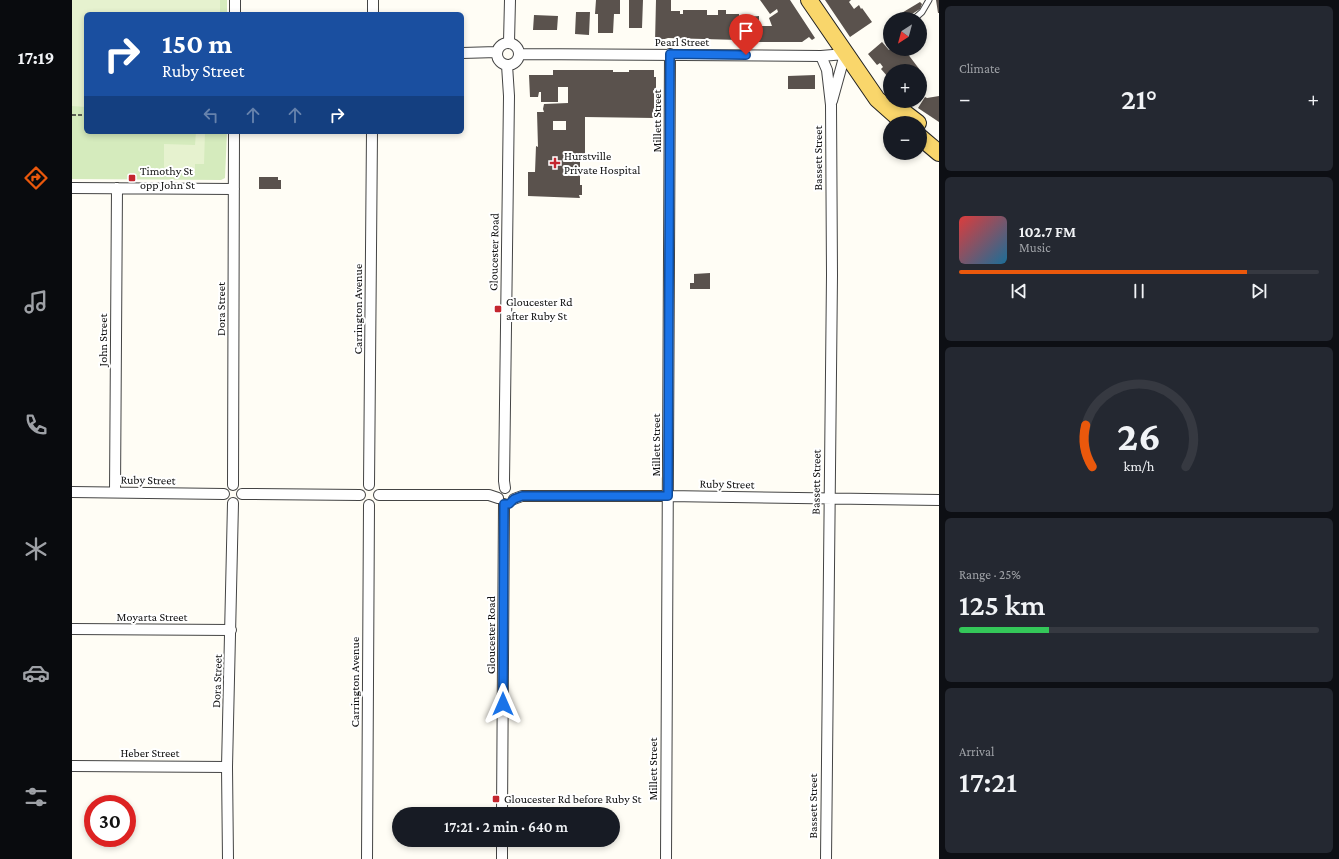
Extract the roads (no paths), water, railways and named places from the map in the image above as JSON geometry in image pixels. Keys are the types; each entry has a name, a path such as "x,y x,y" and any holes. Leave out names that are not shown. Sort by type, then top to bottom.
{"main road":[{"path":"809,0 877,99 896,116"},
{"path":"849,60 883,94"},
{"path":"899,108 909,116"},
{"path":"927,130 939,138"},
{"path":"927,143 939,153"}],"street":[{"path":"235,0 235,12"},
{"path":"373,0 373,12"},
{"path":"509,42 510,0"},
{"path":"509,42 518,47 519,54 517,60 508,65 498,59 497,52 503,44 509,42"},
{"path":"464,53 497,52"},
{"name":"Pearl Street","path":"519,54 821,56 849,60"},
{"name":"Millett Street","path":"666,859 670,54"},
{"name":"Bassett Street","path":"821,56 827,70 831,105 832,275 826,859"},
{"name":"Bassett Street","path":"831,105 849,60"},
{"name":"Gloucester Road","path":"506,488 504,473 509,96 508,65"},
{"name":"Dora Street","path":"233,485 234,134"},
{"name":"Carrington Avenue","path":"370,486 372,134"},
{"path":"72,188 234,188"},
{"name":"John Street","path":"115,492 117,188"},
{"path":"233,485 239,488 242,494 240,500 233,503 226,500 224,494 226,488 233,485"},
{"path":"370,486 376,488 379,495 376,502 369,504 361,500 360,495 364,488 370,486"},
{"path":"379,495 489,495 501,501 511,503 514,499 512,491 506,488 499,491 501,501"},
{"name":"Ruby Street","path":"72,492 224,494"},
{"path":"242,494 360,495"},
{"name":"Ruby Street","path":"514,499 522,496 668,496 939,500"},
{"name":"Gloucester Road","path":"501,501 502,807"},
{"name":"Dora Street","path":"228,859 227,767 233,503"},
{"name":"Carrington Avenue","path":"367,859 369,504"},
{"name":"Moyarta Street","path":"72,630 231,630"},
{"name":"Heber Street","path":"72,766 227,767"},
{"path":"502,847 502,859"}],"lane":[{"path":"922,12 929,0"}],"place":[{"name":"Hurstville Private Hospital","path":"555,163"},
{"name":"Timothy St opp John St","path":"132,178"},
{"name":"Gloucester Rd after Ruby St","path":"498,309"},
{"name":"Gloucester Rd before Ruby St","path":"496,799"}]}
